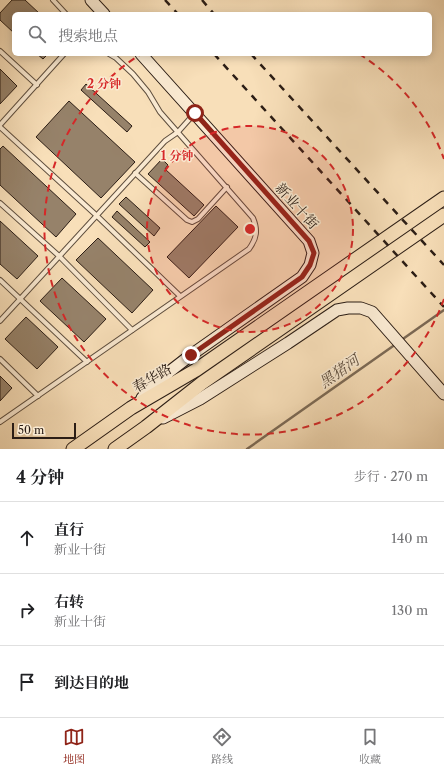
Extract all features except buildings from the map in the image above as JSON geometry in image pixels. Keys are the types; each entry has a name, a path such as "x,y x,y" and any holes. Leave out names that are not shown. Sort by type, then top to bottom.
{"main road":[{"path":"91,0 102,12"},
{"name":"新业十街","path":"131,408 169,372 191,355 302,277 310,265 314,253 309,241 143,56"},
{"name":"春华路","path":"73,449 131,408 201,366 444,198"},
{"path":"116,449 202,383 444,215"},
{"path":"146,427 200,399 337,310 348,308 361,308 372,312 444,394"}],"lane":[{"path":"53,0 64,12"},
{"path":"0,51 37,85"},
{"path":"62,56 0,126 96,215 180,296"},
{"path":"0,422 249,249 254,242 256,224 253,218 160,112 148,92 133,74 113,56"},
{"path":"0,321 164,141 178,132 195,113"},
{"path":"135,173 187,220 192,222 198,219 227,188"},
{"path":"0,203 59,256 132,330"},
{"path":"0,280 87,362"},
{"path":"0,359 38,396"}],"waterway":[{"name":"黑猪河","path":"400,341 444,310"},
{"name":"黑猪河","path":"247,449 396,344"}],"railway":[{"path":"165,0 176,12"},
{"path":"202,0 212,12"},
{"path":"216,56 444,307"},
{"path":"253,56 444,265"}],"route":[{"path":"191,355 302,277 310,265 314,253 309,241 195,113"}]}
